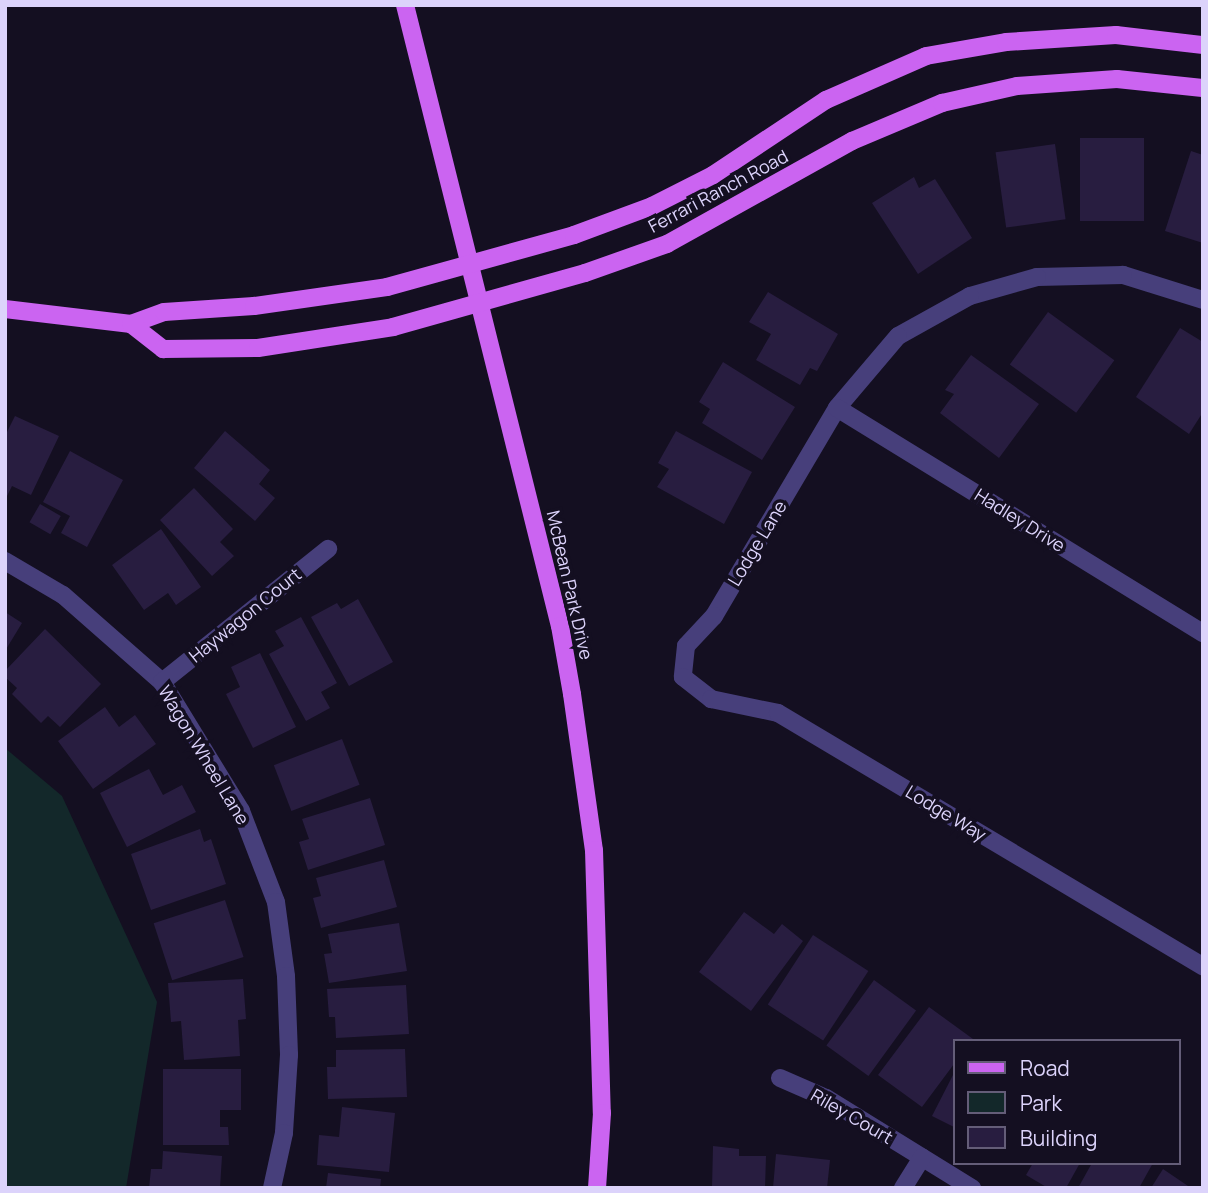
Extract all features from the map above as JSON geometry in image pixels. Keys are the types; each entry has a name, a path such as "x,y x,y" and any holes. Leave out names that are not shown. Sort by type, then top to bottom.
{"main road":[{"name":"McBean Park Drive","path":"405,5 467,264 560,626 594,850 602,1099 597,1188"},
{"name":"Ferrari Ranch Road","path":"5,309 131,324 164,312 254,306 387,287 574,235 652,206 713,175 826,100 926,56 1006,41 1116,35 1203,46"},
{"name":"Ferrari Ranch Road","path":"131,324 163,349 258,348 380,330 585,273 667,244 852,141 942,103 1017,86 1117,79 1203,88"}],"street":[{"name":"Lodge Lane","path":"683,677 686,646 714,617 837,408 898,336 981,293 1037,277 1124,275 1203,300"},
{"name":"Hadley Drive","path":"837,408 1203,633"},
{"name":"Haywagon Court","path":"162,682 328,549"},
{"name":"Wagon Wheel Lane","path":"5,561 63,595 162,682 241,811 276,902 286,976 289,1055 284,1133 272,1188"},
{"name":"Lodge Way","path":"683,677 711,699 778,713 1203,966"},
{"name":"Riley Court","path":"780,1078 826,1098 972,1188"},
{"path":"903,1188 922,1157"}],"green space":[{"path":"5,748 62,796 157,1002 126,1188 5,1188"}],"building":[{"path":"1080,138 1144,138 1144,221 1080,221"},
{"path":"1055,144 1066,219 1006,228 996,152"},
{"path":"1191,151 1203,155 1203,243 1165,231"},
{"path":"914,177 919,188 935,179 972,238 918,274 872,203"},
{"path":"768,292 838,334 817,371 810,368 800,385 756,360 771,334 749,322"},
{"path":"1048,312 1114,360 1076,413 1010,365"},
{"path":"1180,328 1203,342 1203,412 1189,434 1136,397"},
{"path":"971,355 1039,404 999,458 940,413 954,394 945,390"},
{"path":"723,362 795,407 762,460 702,423 710,409 699,402"},
{"path":"15,416 59,436 31,495 12,486 5,500 5,436"},
{"path":"225,431 270,470 259,484 275,498 255,521 194,468"},
{"path":"676,431 752,472 724,524 657,487 669,469 658,463"},
{"path":"70,451 123,480 87,547 61,533 70,516 43,502"},
{"path":"194,488 233,529 220,542 234,556 212,576 160,520"},
{"path":"40,504 61,516 50,534 30,522"},
{"path":"161,529 201,587 176,605 168,593 144,610 112,565"},
{"path":"358,599 393,662 349,686 311,617 337,603 341,609"},
{"path":"5,612 22,623 5,651"},
{"path":"301,617 337,683 321,692 330,708 306,721 269,654 284,646 275,631"},
{"path":"45,629 101,684 60,727 48,716 41,723 12,694 17,688 5,677 5,671"},
{"path":"260,653 296,727 253,748 226,694 240,687 231,667"},
{"path":"105,707 119,727 135,715 156,744 93,789 58,741"},
{"path":"342,739 360,785 291,811 274,765"},
{"path":"149,769 163,795 182,785 196,812 127,847 100,793"},
{"path":"370,798 385,845 308,870 299,842 309,839 302,819"},
{"path":"200,829 204,842 211,839 226,884 151,910 131,854"},
{"path":"384,860 397,907 321,928 313,898 321,896 316,878"},
{"path":"225,900 244,957 172,980 154,923"},
{"path":"744,912 774,934 782,924 803,941 751,1011 699,972"},
{"path":"399,923 407,971 329,983 324,954 332,953 328,934"},
{"path":"813,935 868,971 823,1041 768,1005"},
{"path":"243,979 246,1019 238,1020 240,1056 184,1060 181,1021 171,1022 168,983"},
{"path":"874,980 916,1011 868,1076 826,1046"},
{"path":"406,985 409,1034 336,1038 335,1017 329,1017 327,989"},
{"path":"929,1007 973,1039 953,1039 953,1065 922,1107 878,1075"},
{"path":"405,1049 407,1097 328,1099 327,1067 336,1067 336,1050"},
{"path":"163,1069 241,1069 241,1110 220,1110 220,1127 228,1127 229,1145 163,1145"},
{"path":"953,1075 953,1126 932,1116"},
{"path":"342,1107 395,1113 389,1172 317,1165 319,1135 339,1137"},
{"path":"713,1146 739,1149 739,1156 766,1156 765,1188 712,1188"},
{"path":"163,1151 222,1156 220,1188 149,1188 151,1169 162,1169"},
{"path":"776,1154 830,1160 827,1188 773,1188"},
{"path":"1032,1165 1079,1165 1066,1188 1048,1188 1026,1175"},
{"path":"1091,1165 1152,1165 1139,1188 1078,1188"},
{"path":"1163,1169 1191,1188 1151,1188"},
{"path":"328,1173 381,1179 380,1188 326,1188"}]}
